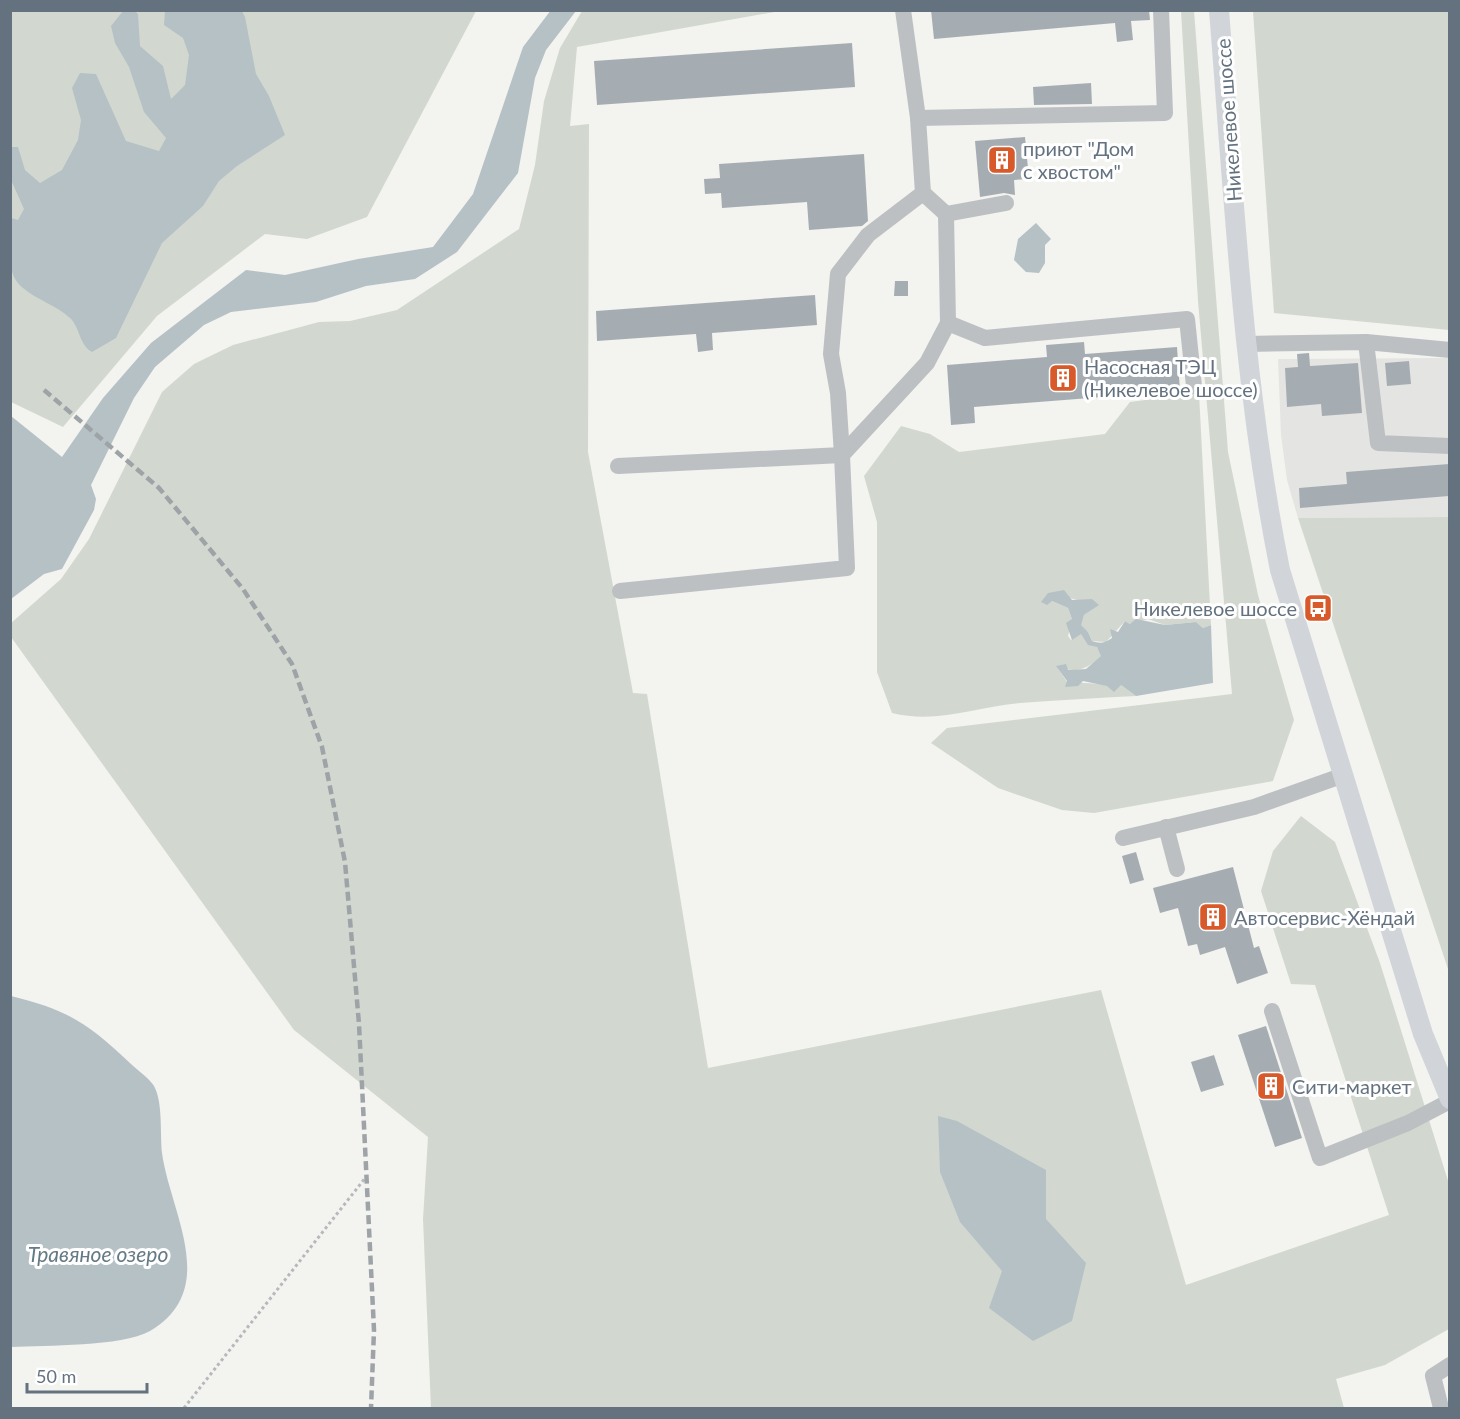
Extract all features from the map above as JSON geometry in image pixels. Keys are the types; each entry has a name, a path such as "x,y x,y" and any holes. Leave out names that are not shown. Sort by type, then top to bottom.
{"main road":[{"name":"Никелевое шоссе","path":"1220,10 1245,344 1263,485 1280,570 1306,662 1344,775 1423,1034 1449,1100"}],"lane":[{"path":"618,466 842,455 927,363 948,323 946,214 923,193 918,118 903,10"},
{"path":"918,118 1165,113 1161,10"},
{"path":"620,591 847,568 838,393 831,354 838,274 868,235 923,193"},
{"path":"946,214 1006,203"},
{"path":"948,323 985,338 1187,319 1194,386"},
{"path":"1245,344 1366,342 1449,350"},
{"path":"1366,342 1378,443 1449,446"},
{"path":"1123,838 1254,807 1344,775"},
{"path":"1166,827 1177,868"},
{"path":"1272,1011 1320,1158 1408,1123 1449,1100"},
{"path":"1441,1408 1433,1376 1449,1365"}],"path":[{"path":"184,1408 366,1178"}],"shaded area":[{"path":"10,11 476,11 367,217 307,239 265,234 157,316 63,427 11,402"},
{"path":"582,11 780,11 577,47 570,126 589,124 588,452 633,693 647,694 708,1068 1101,990 1186,1285 1389,1215 1315,985 1291,984 1261,891 1273,851 1301,816 1335,842 1380,963 1449,1184 1449,1329 1385,1365 1336,1379 1344,1408 431,1408 423,1219 428,1137 294,1030 11,637 10,624 61,579 89,539 162,392 194,364 233,345 319,322 350,321 397,310 519,229 535,165 544,101 560,48"},
{"path":"1181,11 1194,11 1228,452 1258,595 1294,720 1273,781 1094,813 1062,810 998,788 931,743 947,728 1232,694 1198,301"},
{"path":"1253,11 1449,11 1449,330 1274,313"},
{"path":"1449,358 1449,517 1298,518 1287,480 1281,435 1278,359"},
{"path":"1199,393 1211,625 1203,628 1196,622 1165,625 1148,619 1130,624 1125,621 1106,642 1092,641 1088,632 1080,626 1084,615 1098,605 1049,593 1042,602 1052,601 1068,608 1072,619 1068,636 1071,640 1081,633 1097,647 1102,656 1081,669 1070,670 1057,667 1067,682 1121,685 1136,696 1020,703 941,716 925,717 892,713 877,672 877,522 864,476 901,426 930,434 959,452 1105,434 1130,402"},
{"path":"1450,517 1449,972 1298,518"}],"water":[{"path":"551,10 576,11 546,50 535,78 518,173 457,252 415,279 366,286 316,302 231,312 204,325 155,367 134,398 91,485 96,499 94,510 62,569 44,574 11,599 11,416 62,457 103,398 151,343 246,270 285,275 358,259 433,247 473,194 523,47"},
{"path":"123,11 135,11 138,14 140,46 163,66 171,99 185,85 189,55 183,38 164,25 165,11 242,11 256,74 269,96 285,135 237,166 219,181 203,206 162,243 116,338 92,352 84,345 70,318 28,292 17,282 13,274 9,246 11,218 18,220 24,209 11,180 11,147 18,147 25,170 40,183 62,170 78,140 81,120 72,88 80,73 96,74 126,141 159,151 166,138 144,112 129,67 115,43 111,26"},
{"path":"1036,223 1051,239 1045,245 1045,263 1039,273 1026,272 1014,260 1018,239"},
{"path":"1064,590 1072,600 1092,599 1099,605 1084,615 1081,625 1095,642 1109,640 1112,638 1110,629 1118,632 1125,621 1130,624 1136,619 1165,625 1196,622 1203,628 1211,625 1213,683 1136,696 1121,685 1114,692 1107,686 1083,681 1078,686 1065,687 1067,681 1056,666 1066,664 1068,670 1086,669 1101,656 1097,647 1088,645 1081,634 1072,640 1066,623 1072,619 1068,608 1052,601 1047,605 1041,602 1048,593"},
{"name":"Травяное озеро","path":"11,996 63,1013 89,1028 146,1077 157,1093 162,1153 186,1248 187,1272 183,1294 171,1314 150,1331 103,1343 11,1347"},
{"path":"938,1116 957,1121 1046,1170 1046,1219 1086,1263 1072,1321 1033,1341 989,1308 1002,1271 960,1222 940,1172"}],"building":[{"path":"931,10 1149,10 1150,20 1131,21 1133,40 1117,42 1115,23 934,39"},
{"path":"852,43 855,87 597,105 594,61"},
{"path":"1091,83 1092,104 1034,105 1033,87"},
{"name":"приют \"Дом с хвостом\"","path":"1025,137 1029,179 1014,180 1015,195 1004,193 980,197 975,141"},
{"path":"864,154 868,221 862,226 809,230 807,202 722,208 721,193 705,194 704,179 720,178 719,164"},
{"path":"895,281 908,281 908,296 894,296"},
{"path":"815,295 817,325 712,333 713,350 698,352 696,334 597,341 596,311"},
{"name":"Насосная ТЭЦ (Никелевое шоссе)","path":"1084,342 1085,354 1177,347 1180,391 974,407 975,423 951,425 947,365 1047,357 1046,345"},
{"path":"1309,353 1310,366 1358,363 1362,413 1322,416 1321,404 1287,407 1285,368 1298,367 1297,354"},
{"path":"1409,361 1411,384 1387,386 1385,363"},
{"path":"1449,464 1449,496 1300,508 1299,488 1347,484 1346,472"},
{"path":"1136,852 1144,880 1130,884 1122,856"},
{"path":"1233,867 1254,948 1259,946 1268,973 1237,984 1225,947 1200,955 1197,944 1188,946 1178,908 1160,913 1153,888"},
{"name":"Сити-маркет","path":"1266,1026 1302,1138 1275,1147 1238,1035"},
{"path":"1214,1055 1224,1085 1201,1092 1191,1062"}],"railway":[{"path":"44,390 159,488 243,589 292,664 322,747 345,862 359,1024 374,1330 371,1408"}],"place":[{"name":"приют \"Дом с хвостом\"","path":"1002,160"},
{"name":"Насосная ТЭЦ (Никелевое шоссе)","path":"1063,378"},
{"name":"Никелевое шоссе","path":"1318,608"},
{"name":"Автосервис-Хёндай","path":"1213,917"},
{"name":"Сити-маркет","path":"1271,1086"}]}
